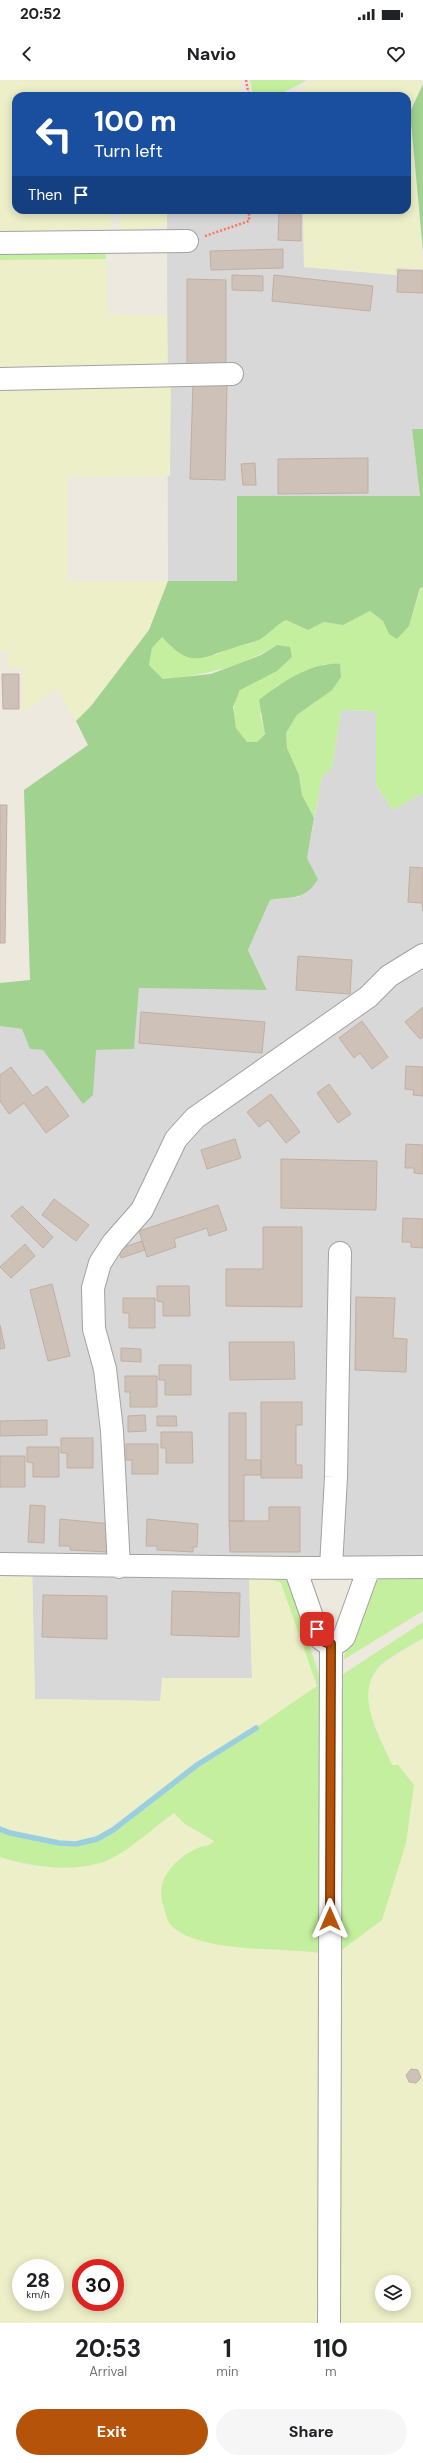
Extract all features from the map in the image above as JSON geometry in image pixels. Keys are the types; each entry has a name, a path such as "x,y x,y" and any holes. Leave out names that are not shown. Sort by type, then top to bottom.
{"street":[{"path":"0,243 187,241"},
{"path":"0,379 232,374"},
{"path":"118,1567 112,1431 105,1369 94,1329 94,1288 100,1263 113,1243 142,1210 176,1139 195,1118 368,997 389,976 423,955"},
{"path":"331,1567 336,1477 340,1253"},
{"path":"0,1564 118,1567 423,1567"},
{"path":"295,1568 319,1637 325,1643 331,1644 339,1642 344,1637 368,1568"},
{"path":"329,2323 331,1644"}],"path":[{"path":"246,80 248,92"},
{"path":"187,241 249,221 249,214"}],"shaded area":[{"path":"167,214 303,214 304,267 396,275 396,268 423,269 423,429 412,429 420,496 237,496 237,581 168,581"},
{"path":"341,710 376,711 376,785 393,810 423,793 423,1565 249,1577 252,1678 163,1678 161,1701 35,1699 32,1559 0,1558 0,1026 22,1029 30,1049 43,1050 93,1095 95,1050 134,1049 139,988 267,989 248,950 270,900 299,897 318,879 307,858 322,776 332,768"}],"green space":[{"path":"0,80 239,80 243,92 12,92 12,214 111,214 111,228 0,232"},
{"path":"250,80 306,80 285,92 252,92"},
{"path":"313,80 423,80 411,110 411,92 297,92"},
{"path":"423,84 423,251 411,123 411,110"},
{"path":"411,124 423,269 396,268 397,275 304,267 303,214 411,214"},
{"path":"119,214 167,214 167,226 120,230"},
{"path":"0,248 105,248 106,259 0,260"},
{"path":"106,259 108,314 167,316 168,367 0,368 0,260"},
{"path":"171,381 170,476 68,477 68,581 168,581 149,630 91,706 76,721 56,689 22,713 23,668 6,667 9,653 0,651 0,385"},
{"path":"412,429 423,429 423,587 420,588 409,626 397,639 389,634 383,621 370,611 343,625 324,622 308,630 286,620 258,640 203,658 188,657 180,653 162,637 152,648 149,665 163,679 211,674 261,655 277,645 290,647 292,657 277,671 240,690 233,707 236,728 247,742 257,742 265,734 259,700 277,687 307,670 329,664 340,664 341,677 332,690 297,715 286,733 287,748 299,775 302,795 314,818 307,858 318,879 308,891 303,894 270,900 248,950 267,990 139,988 134,1049 96,1050 93,1095 83,1104 43,1050 30,1049 22,1029 0,1026 0,983 30,980 24,790 88,745 76,721 91,706 149,630 168,581 237,581 237,496 420,496"},
{"path":"423,587 423,793 393,810 376,785 376,711 341,710 332,768 322,777 314,818 302,795 299,775 287,748 286,733 297,715 316,702 327,663 278,685 260,714 265,733 257,742 247,742 237,729 234,715 235,704 245,682 277,645 250,659 222,669 194,675 163,679 149,665 152,648 162,637 172,648 216,655 233,647 250,644 263,637 276,625 286,620 308,630 324,622 343,625 370,611 383,621 389,634 409,626 421,588"},
{"path":"136,1572 281,1574 287,1579 322,1683 321,1953 241,1948 219,1945 182,1934 170,1924 166,1916 162,1899 161,1891 164,1879 172,1866 184,1856 214,1841 185,1824 174,1813 123,1852 106,1861 93,1865 66,1868 39,1866 0,1857 0,1830 36,1841 59,1845 77,1845 97,1840 113,1831 198,1767 317,1686 281,1583 254,1578 233,1577 130,1578"},
{"path":"423,1572 423,1611 343,1660 364,1603 376,1583 383,1576"},
{"path":"0,1577 32,1577 35,1699 160,1701 162,1678 252,1678 249,1577 274,1578 281,1583 317,1686 259,1726 196,1764 96,1838 76,1842 59,1842 11,1832 0,1827"},
{"path":"423,1622 423,1638 381,1665 371,1680 368,1692 369,1704 376,1730 392,1765 398,1765 414,1785 406,1843 382,1920 335,1955 337,1678"},
{"path":"423,1638 423,2323 336,2323 335,1955 398,1765 392,1765 368,1708 370,1683 378,1669"},
{"path":"174,1813 185,1824 214,1841 210,1846 190,1852 171,1868 165,1876 170,1924 180,1931 208,1942 234,1947 321,1953 320,2323 0,2323 0,1857 28,1866 72,1867 105,1861"}],"building":[{"path":"279,214 301,214 301,241 278,240"},
{"path":"283,249 283,268 211,270 210,251"},
{"path":"398,270 423,271 423,293 397,292"},
{"path":"232,275 263,276 263,291 232,290"},
{"path":"274,275 373,286 370,311 272,301"},
{"path":"187,279 226,280 226,365 187,365"},
{"path":"193,383 227,384 225,480 190,479"},
{"path":"368,458 368,493 278,494 278,459"},
{"path":"255,463 256,485 243,485 241,464"},
{"path":"2,674 19,674 19,709 3,709"},
{"path":"0,805 7,805 5,943 0,943"},
{"path":"410,867 423,868 423,911 422,903 408,902"},
{"path":"298,956 352,960 350,994 296,990"},
{"path":"423,1007 423,1037 420,1039 405,1022"},
{"path":"141,1012 265,1022 262,1053 139,1043"},
{"path":"362,1021 388,1057 372,1069 360,1053 354,1058 339,1038"},
{"path":"406,1066 423,1067 423,1096 413,1095 414,1090 405,1089"},
{"path":"11,1067 33,1096 47,1086 69,1116 46,1133 24,1103 9,1114 0,1101 0,1075"},
{"path":"329,1084 351,1114 338,1123 317,1093"},
{"path":"271,1094 300,1132 286,1143 268,1120 259,1127 247,1112"},
{"path":"235,1139 241,1158 207,1169 201,1150"},
{"path":"406,1144 423,1145 423,1174 414,1173 414,1168 405,1168"},
{"path":"281,1159 377,1161 376,1210 281,1208"},
{"path":"54,1199 89,1225 76,1241 42,1215"},
{"path":"218,1205 227,1230 209,1236 207,1228 174,1239 176,1247 147,1257 139,1231"},
{"path":"22,1206 53,1237 43,1248 11,1216"},
{"path":"403,1218 423,1219 423,1248 411,1247 411,1242 402,1242"},
{"path":"263,1227 302,1227 302,1307 226,1306 226,1269 263,1269"},
{"path":"142,1241 145,1250 121,1258 118,1249"},
{"path":"25,1244 35,1256 11,1278 0,1267"},
{"path":"52,1284 70,1356 48,1361 30,1290"},
{"path":"157,1286 189,1286 190,1316 163,1316 163,1302 157,1301"},
{"path":"356,1297 395,1298 393,1338 407,1339 406,1372 355,1370"},
{"path":"123,1298 155,1298 155,1328 129,1328 129,1313 123,1313"},
{"path":"0,1325 5,1348 0,1349"},
{"path":"229,1342 294,1342 295,1379 230,1380"},
{"path":"121,1348 141,1349 141,1362 121,1361"},
{"path":"159,1365 191,1365 191,1395 165,1395 165,1380 159,1380"},
{"path":"125,1376 157,1376 157,1407 130,1407 130,1392 125,1392"},
{"path":"261,1402 302,1402 302,1425 296,1425 296,1465 302,1465 302,1478 261,1478"},
{"path":"229,1413 246,1413 246,1460 261,1460 261,1475 244,1475 244,1521 229,1521"},
{"path":"145,1415 146,1431 128,1432 128,1416"},
{"path":"157,1416 176,1416 177,1426 157,1426"},
{"path":"47,1420 47,1435 0,1436 0,1421"},
{"path":"161,1432 192,1432 193,1463 166,1463 166,1448 161,1448"},
{"path":"61,1438 93,1438 93,1468 67,1468 67,1453 61,1453"},
{"path":"126,1444 158,1444 158,1474 132,1474 132,1460 126,1460"},
{"path":"27,1447 59,1447 59,1477 33,1477 33,1463 27,1462"},
{"path":"0,1456 25,1456 25,1487 0,1487"},
{"path":"30,1505 45,1506 44,1543 28,1542"},
{"path":"269,1507 300,1507 300,1552 230,1552 229,1521 269,1521"},
{"path":"60,1519 111,1524 110,1547 107,1546 107,1552 70,1550 70,1546 59,1546"},
{"path":"147,1519 198,1524 197,1547 193,1547 193,1552 157,1550 157,1546 146,1546"},
{"path":"172,1591 240,1593 239,1637 171,1635"},
{"path":"43,1595 107,1596 107,1639 42,1637"},
{"path":"411,2069 418,2070 421,2078 416,2083 409,2082 406,2075"}],"waterway":[{"path":"0,1829 10,1833 59,1843 76,1844 97,1839 113,1830 197,1765 256,1728"}],"route":[{"path":"317,1629 319,1637 325,1643 331,1644 329,1778 330,1919"}]}
